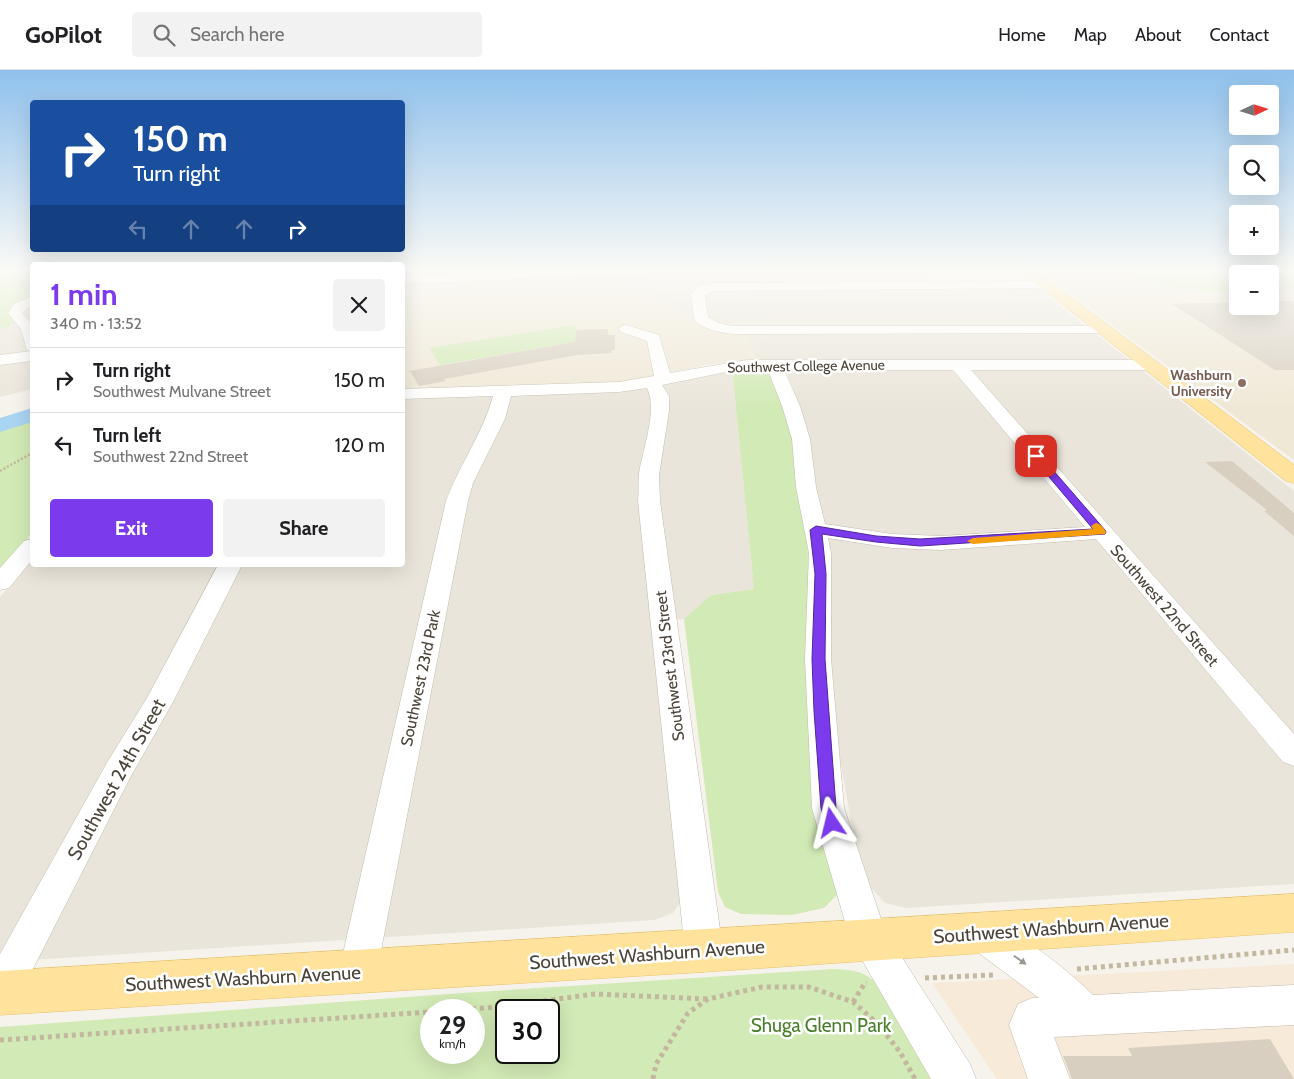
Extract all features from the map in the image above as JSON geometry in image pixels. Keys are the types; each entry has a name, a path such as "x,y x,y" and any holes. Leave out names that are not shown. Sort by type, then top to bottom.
{"main road":[{"path":"1086,316 1294,476"},
{"name":"Southwest Washburn Avenue","path":"0,992 704,951 1294,913"}],"street":[{"path":"18,316 28,328 30,338"},
{"path":"701,316 701,319 715,327 732,330 1105,330"},
{"name":"Southwest 23rd Street","path":"626,329 654,338 660,411 649,475 649,501 704,951"},
{"path":"0,360 30,356"},
{"name":"Southwest College Avenue","path":"405,394 605,388 658,381 714,368 747,365 1152,365"},
{"path":"774,365 791,406 801,439 806,487 816,530 820,574 818,659 828,808 869,939 955,1079"},
{"name":"Southwest 22nd Street","path":"958,365 1294,754"},
{"name":"Southwest 23rd Park","path":"358,971 457,502 463,483 490,436 503,392"},
{"path":"816,530 920,543 1101,532"},
{"path":"0,583 30,548"},
{"name":"Southwest 24th Street","path":"0,992 119,770 159,702 229,567"},
{"path":"980,932 1071,999 1084,1015"},
{"path":"1049,1079 1029,1025 1032,1018 1294,1005"}],"path":[{"path":"0,471 30,454"},
{"path":"1067,970 1294,950"},
{"path":"924,978 999,974"},
{"path":"853,1002 865,983 876,983"},
{"path":"485,1008 595,994 708,999 762,987 809,987 853,1002 878,1024 900,1052 915,1079"},
{"path":"653,1079 656,1064 688,1013 708,999"},
{"path":"0,1040 420,1013"}],"shaded area":[{"path":"10,316 30,316 30,390 0,397 0,329 5,329"},
{"path":"405,316 688,316 706,326 746,332 758,361 711,364 623,383 405,390"},
{"path":"576,316 1073,316 1294,491 1294,884 906,908 885,903 872,889 859,865 833,720 830,623 758,361"},
{"path":"1100,316 1294,316 1294,460"},
{"path":"732,368 754,589 711,595 684,619 655,622 681,901 673,913 654,920 0,962 0,597 30,561 30,567 405,567 405,398"},
{"path":"1294,964 1294,1079 997,1079 932,983"}],"green space":[{"path":"0,316 15,316 16,322 5,329 0,329"},
{"path":"576,325 575,342 440,365 429,348"},
{"path":"732,368 765,368 771,371 790,425 807,525 813,748 838,894 824,908 792,915 741,914 725,907 718,892 684,619 711,595 754,589"},
{"path":"30,416 30,535 0,570 0,425"},
{"name":"Shuga Glenn Park","path":"833,969 861,973 876,983 934,1079 0,1079 0,1027 462,993"}],"building":[{"path":"1191,316 1294,316 1294,370 1275,370"},
{"path":"608,329 608,335 615,335 615,350 611,350 612,353 577,355 444,379 446,381 419,386 410,371 575,342 576,330"},
{"path":"1232,461 1294,513 1294,536 1264,511 1267,510 1205,462"},
{"path":"1270,1039 1294,1079 1072,1079 1063,1056 1132,1056 1128,1048"}],"waterway":[{"path":"0,425 30,416"}],"slow traffic":[{"path":"973,541 1101,532 1096,526"}],"place":[{"name":"Washburn University","path":"1242,383"}],"route":[{"path":"832,823 828,808 818,659 820,553 816,530 898,542 920,543 1101,532 1036,456"}]}
